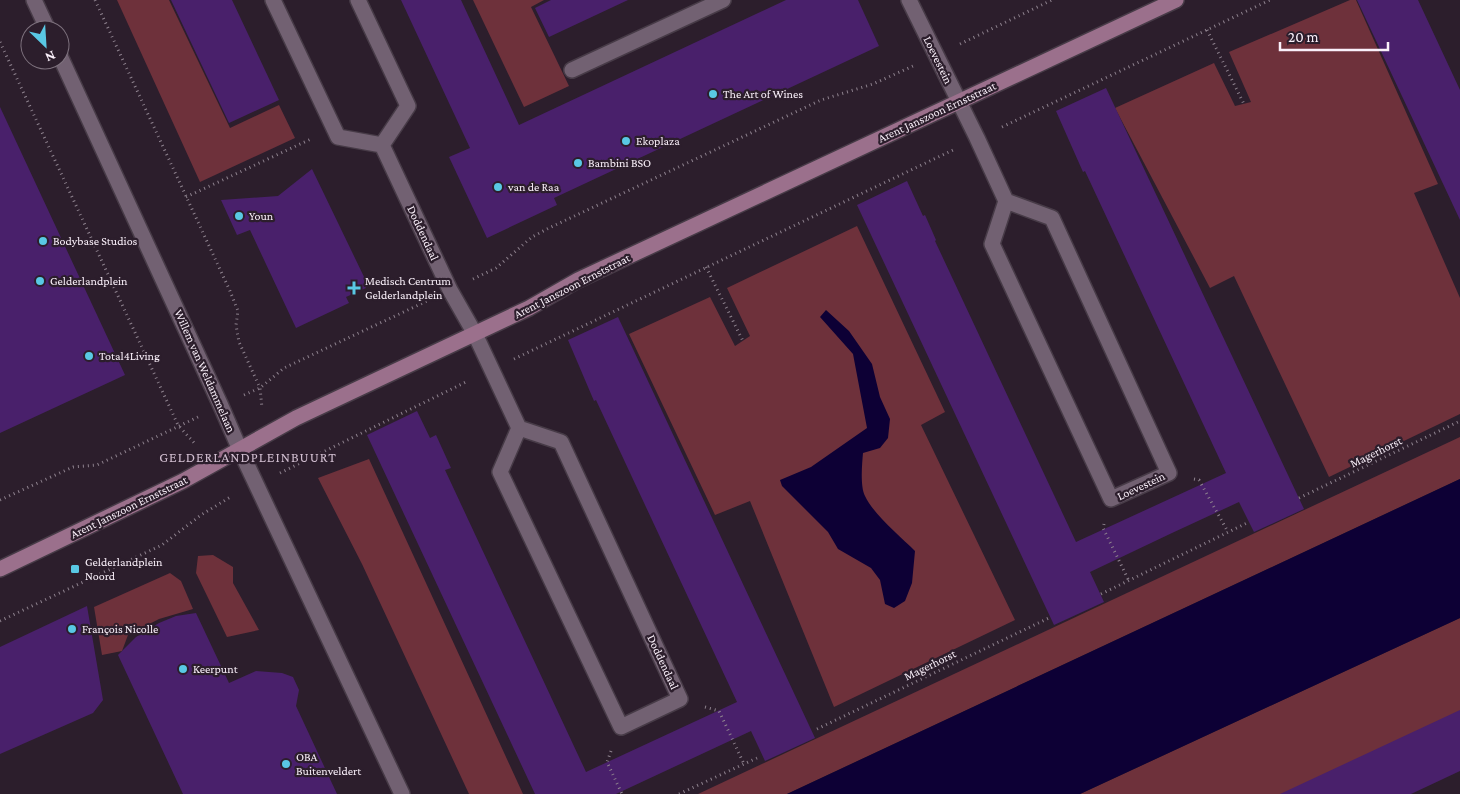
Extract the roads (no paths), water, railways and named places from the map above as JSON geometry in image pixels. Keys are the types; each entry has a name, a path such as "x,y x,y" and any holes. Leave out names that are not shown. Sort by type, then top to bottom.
{"street":[{"path":"34,0 43,20"},
{"path":"273,0 338,136 382,145 408,106 358,0"},
{"path":"572,70 723,0"},
{"name":"Loevestein","path":"909,0 1006,201 992,244 1111,499 1170,473 1052,218 1006,201"},
{"name":"Arent Janszoon Ernststraat","path":"0,569 213,465 296,418 529,308 578,280 1176,0"},
{"name":"Willem van Weldammelaan","path":"66,70 240,450 402,794"},
{"name":"Doddendaal","path":"382,145 450,290 475,334 519,428 562,442 680,699 621,727 500,472 519,428"}],"place":[{"name":"The Art of Wines","path":"713,94"},
{"name":"Ekoplaza","path":"626,141"},
{"name":"Bambini BSO","path":"578,163"},
{"name":"van de Raa","path":"498,187"},
{"name":"Youn","path":"239,216"},
{"name":"Bodybase Studios","path":"43,241"},
{"name":"Gelderlandplein","path":"40,281"},
{"name":"Medisch Centrum Gelderlandplein","path":"354,288"},
{"name":"Total4Living","path":"89,356"},
{"name":"Gelderlandplein Noord","path":"75,569"},
{"name":"François Nicolle","path":"72,629"},
{"name":"Keerpunt","path":"183,669"},
{"name":"OBA Buitenveldert","path":"286,764"}],"district":[{"name":"GELDERLANDPLEINBUURT","path":"248,457"}]}
